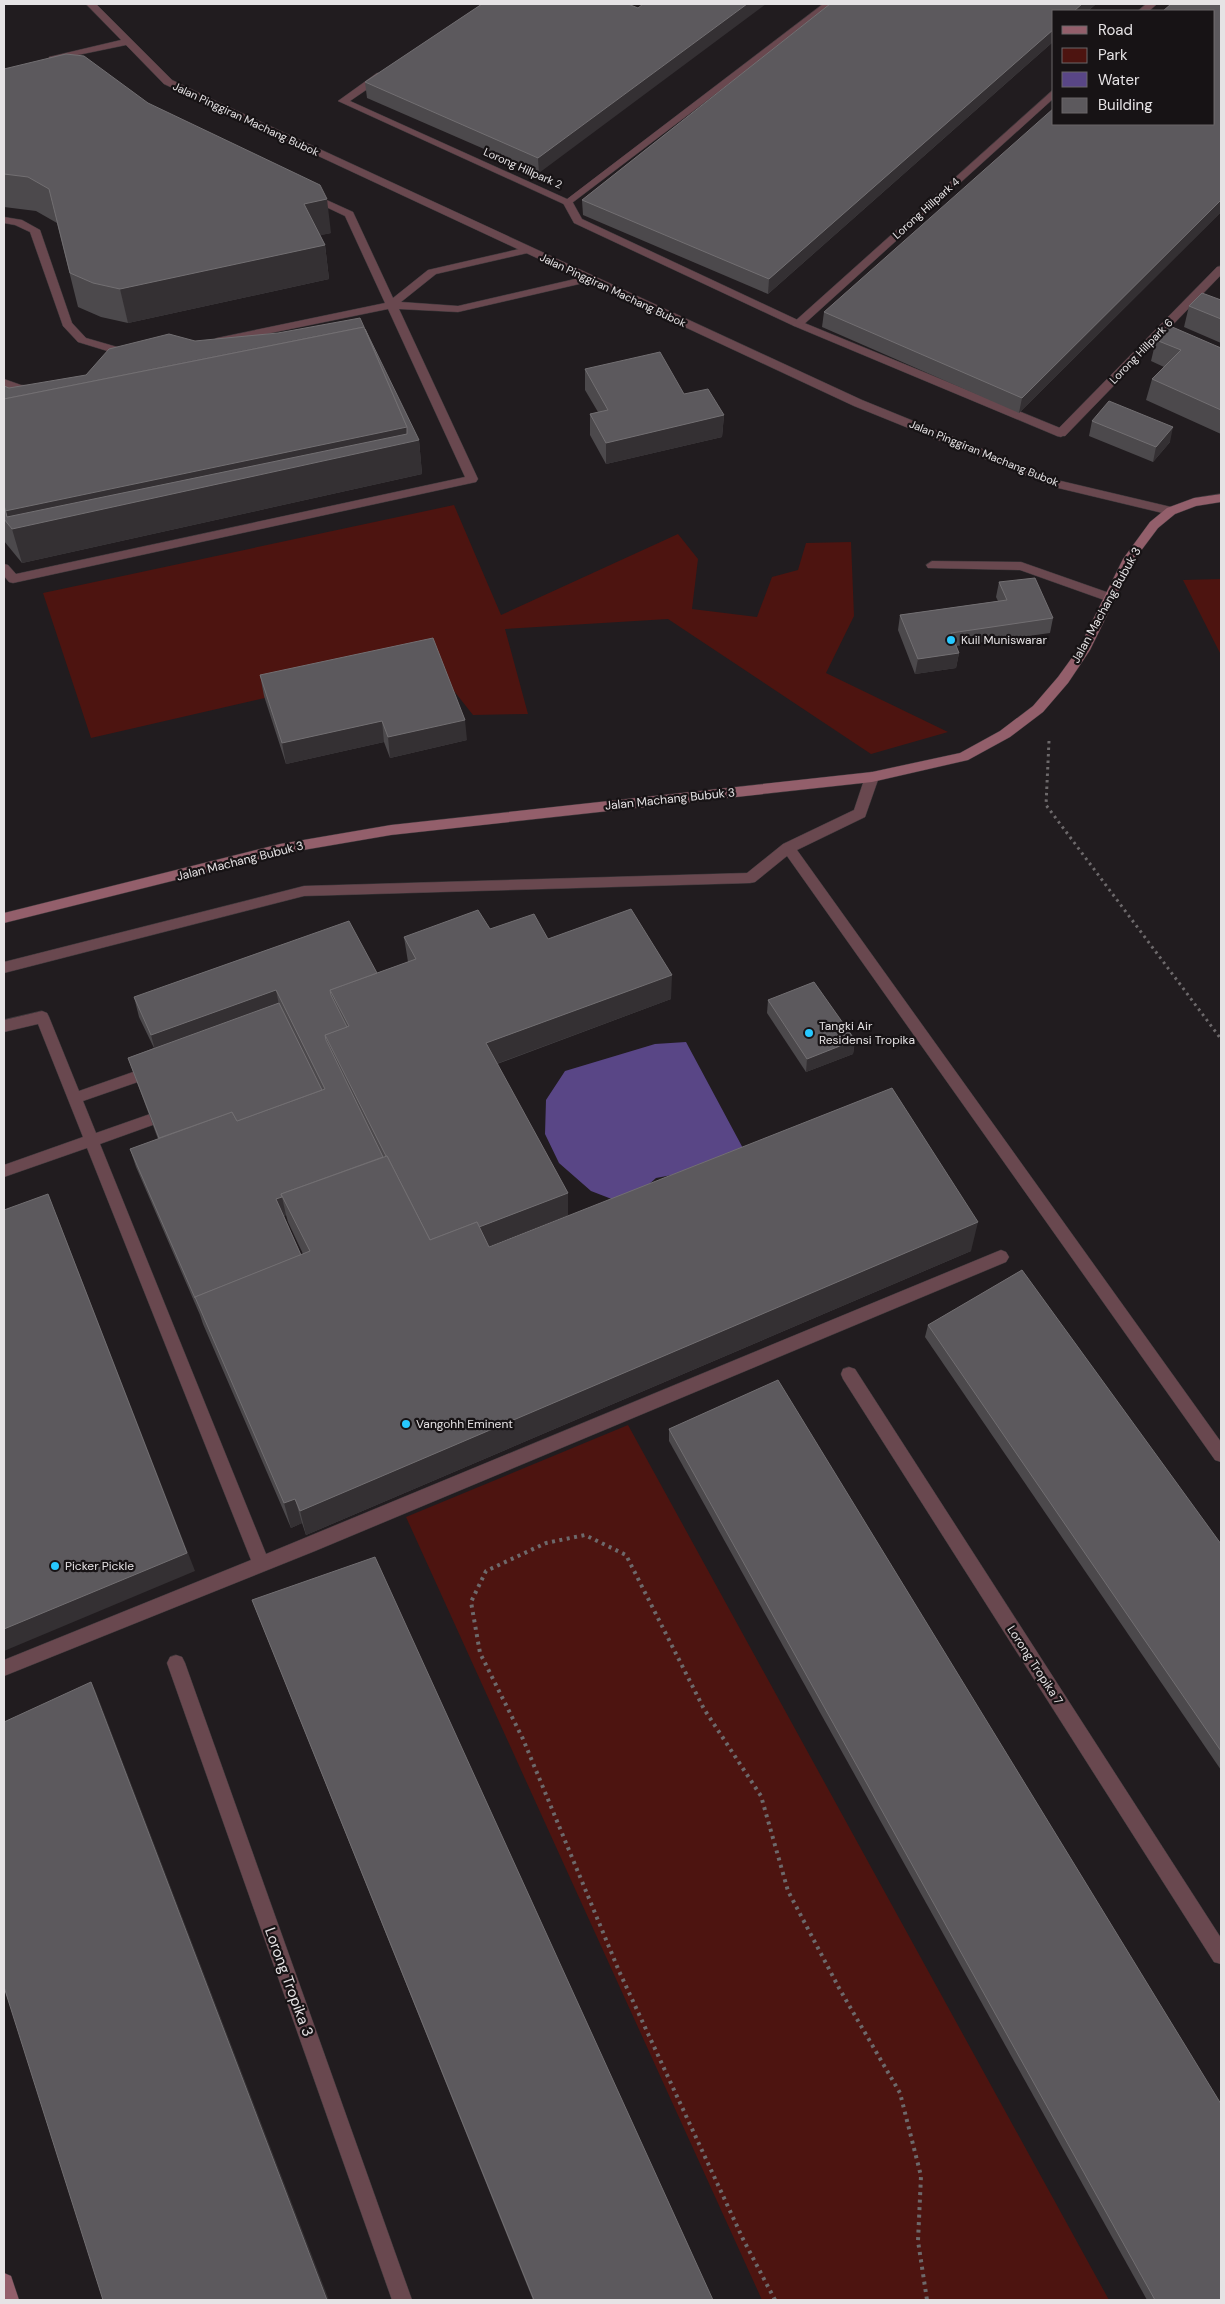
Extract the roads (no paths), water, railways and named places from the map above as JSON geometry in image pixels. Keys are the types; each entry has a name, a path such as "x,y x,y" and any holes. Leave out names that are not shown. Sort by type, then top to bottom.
{"main road":[{"name":"Jalan Machang Bubuk 3","path":"4,918 280,849 363,835 872,776 963,757 1005,734 1038,708 1063,680 1084,650 1129,559 1154,525 1171,511 1194,502 1221,498"},
{"path":"4,2282 9,2300"}],"street":[{"name":"Jalan Pinggiran Machang Bubok","path":"91,4 126,42 168,82 858,403 1058,484 1171,511"},
{"name":"Lorong Hillpark 2","path":"391,68 343,101 568,203 829,4"},
{"path":"42,62 126,42"},
{"name":"Lorong Hillpark 4","path":"798,324 1052,94"},
{"path":"4,568 13,579 472,479 349,214 297,189"},
{"path":"568,203 578,221 798,324"},
{"path":"4,220 18,222 35,230 67,324 82,340 133,360"},
{"path":"391,305 432,272 528,250"},
{"name":"Lorong Hillpark 6","path":"798,324 1061,434 1221,268"},
{"path":"210,343 391,305 458,309 588,279"},
{"path":"4,383 20,389 48,389"},
{"path":"932,565 1021,566 1111,598"},
{"path":"4,968 304,891 750,878 788,848 860,813 872,776"},
{"path":"788,848 1221,1455"},
{"path":"4,1026 42,1017 262,1563"},
{"path":"75,1098 168,1066"},
{"path":"4,1171 186,1108"},
{"path":"4,1668 1001,1258"},
{"name":"Lorong Tropika 7","path":"849,1374 1221,1955"},
{"name":"Lorong Tropika 3","path":"176,1663 402,2300"}],"water":[{"path":"686,1042 745,1152 677,1174 656,1178 638,1194 622,1203 591,1191 559,1163 545,1134 546,1100 565,1071 655,1044"}],"place":[{"name":"Kuil Muniswarar","path":"951,640"},
{"name":"Tangki Air Residensi Tropika","path":"809,1033"},
{"name":"Vangohh Eminent","path":"406,1424"},
{"name":"Picker Pickle","path":"55,1566"}]}
